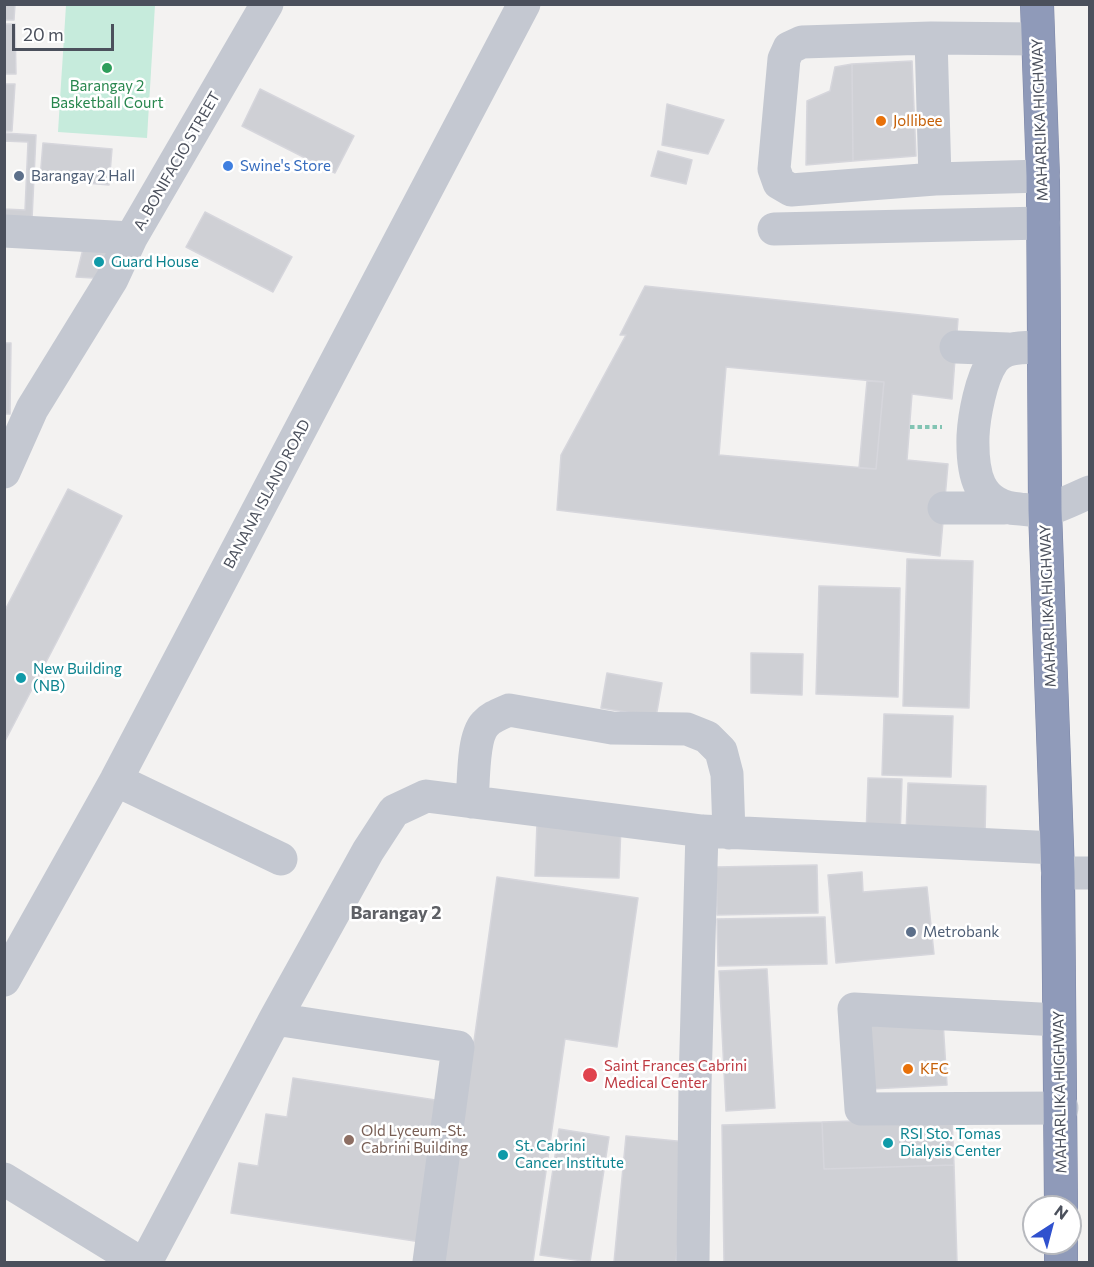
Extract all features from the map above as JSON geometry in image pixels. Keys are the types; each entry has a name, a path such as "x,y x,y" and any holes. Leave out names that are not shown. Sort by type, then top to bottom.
{"highway":[{"name":"MAHARLIKA HIGHWAY","path":"1037,4 1043,176 1045,510 1068,865 1058,1020 1062,1108 1061,1195"}],"street":[{"name":"A. BONIFACIO STREET","path":"4,231 131,238 267,4"},
{"name":"BANANA ISLAND ROAD","path":"4,980 116,780 524,4"},
{"path":"1037,39 931,38 802,42 789,48 784,59 774,169 779,183 791,190 935,179 1043,176"},
{"path":"931,38 935,179"},
{"path":"774,229 1043,224"},
{"path":"4,472 32,409 112,279 131,238"},
{"path":"956,347 1008,349 1043,347"},
{"path":"1004,508 986,495 978,482 972,463 974,427 980,395 993,361 1008,349"},
{"path":"944,508 1045,510 1089,492"},
{"path":"472,802 477,743 483,725 494,716 509,710 612,728 687,729 708,736 721,751 727,774 716,832 695,1085 693,1263"},
{"path":"116,780 281,859"},
{"path":"146,1263 275,1019 368,851 394,811 426,796 716,832 1068,865"},
{"path":"1058,1020 854,1009 861,1109 1062,1108"},
{"path":"275,1019 458,1047 429,1263"},
{"path":"4,1179 139,1263"}],"green space":[{"name":"Barangay 2 Basketball Court","path":"66,5 155,5 147,138 58,132"}],"building":[{"path":"4,4 15,4 14,20 4,20"},
{"path":"4,24 15,24 16,74 4,74"},
{"path":"912,61 916,156 853,161 852,64"},
{"path":"852,64 853,161 806,165 807,101 830,91 835,67"},
{"path":"4,84 15,84 12,131 4,131"},
{"path":"260,89 354,136 335,173 242,126"},
{"path":"667,104 724,120 708,154 662,145"},
{"name":"Barangay 2 Hall","path":"4,133 36,135 32,219 4,218"},
{"name":"Barangay 2 Hall","path":"4,141 28,142 25,210 4,209"},
{"path":"43,143 112,149 109,185 40,179"},
{"path":"658,151 692,160 686,184 651,176"},
{"path":"205,212 292,257 273,292 186,247"},
{"name":"Guard House","path":"84,245 124,247 110,279 76,277"},
{"path":"645,286 958,319 952,399 912,394 907,460 948,464 940,556 557,510 561,455 626,335 620,335","holes":["726,367 884,382 876,469 719,455"]},
{"path":"4,343 11,343 10,414 4,414"},
{"path":"867,381 884,382 876,469 859,468"},
{"name":"New Building (NB)","path":"68,489 122,516 4,743 4,612"},
{"path":"907,559 973,561 969,708 903,706"},
{"path":"819,586 900,588 898,697 816,694"},
{"path":"751,653 803,654 802,695 751,693"},
{"path":"607,673 662,683 656,717 601,708"},
{"path":"884,714 953,716 951,777 882,775"},
{"path":"868,778 902,779 900,838 866,837"},
{"path":"908,783 986,786 985,835 906,833"},
{"path":"537,823 621,825 619,878 535,876"},
{"path":"817,865 818,913 717,915 716,867"},
{"path":"862,872 863,892 927,887 934,954 836,963 828,875"},
{"name":"St. Cabrini Cancer Institute","path":"497,877 638,898 617,1047 565,1039 533,1262 443,1262"},
{"path":"825,917 827,964 718,966 717,919"},
{"path":"767,969 775,1108 726,1111 719,971"},
{"name":"KFC","path":"943,1021 947,1085 871,1089 866,1025"},
{"name":"Old Lyceum-St. Cabrini Building","path":"293,1078 442,1101 421,1242 231,1213 239,1163 258,1166 266,1114 287,1117"},
{"name":"RSI Sto. Tomas Dialysis Center","path":"952,1118 954,1165 824,1169 822,1122"},
{"path":"822,1122 824,1169 954,1165 957,1262 724,1262 722,1125"},
{"path":"559,1129 609,1137 590,1262 540,1255"},
{"path":"626,1136 687,1142 676,1262 614,1262"}],"place":[{"name":"Barangay 2 Basketball Court","path":"107,68"},
{"name":"Jollibee","path":"881,121"},
{"name":"Swine's Store","path":"228,166"},
{"name":"Barangay 2 Hall","path":"19,176"},
{"name":"Guard House","path":"99,262"},
{"name":"New Building (NB)","path":"21,678"},
{"name":"Metrobank","path":"911,932"},
{"name":"KFC","path":"908,1069"},
{"name":"Saint Frances Cabrini Medical Center","path":"590,1075"},
{"name":"Old Lyceum-St. Cabrini Building","path":"349,1140"},
{"name":"RSI Sto. Tomas Dialysis Center","path":"888,1143"},
{"name":"St. Cabrini Cancer Institute","path":"503,1155"}],"district":[{"name":"Barangay 2","path":"396,913"}]}
